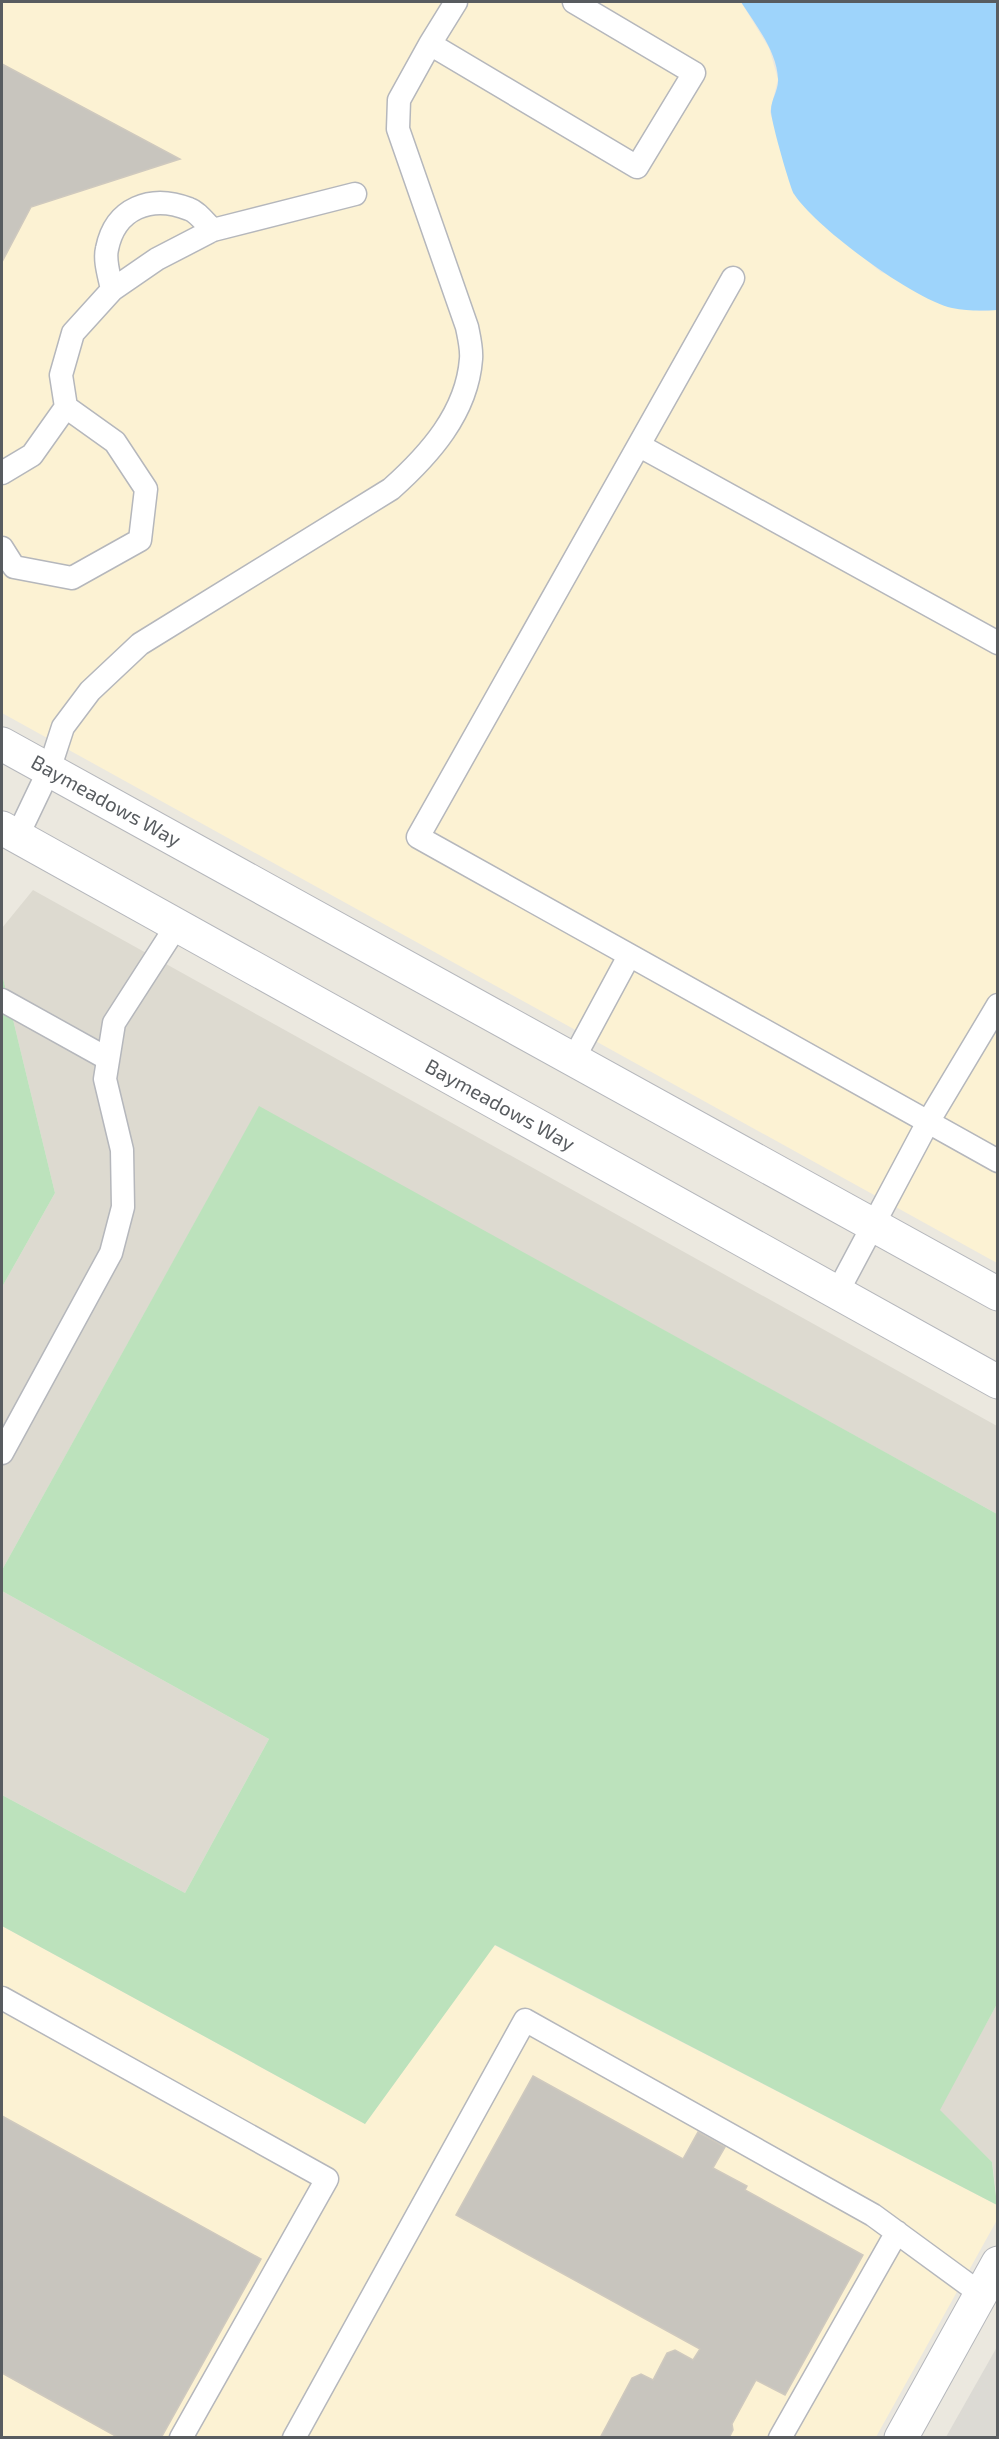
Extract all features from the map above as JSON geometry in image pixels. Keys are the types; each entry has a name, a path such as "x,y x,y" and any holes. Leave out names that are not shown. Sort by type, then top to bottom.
{"street":[{"name":"Baymeadows Way","path":"2,744 998,1294"},
{"name":"Baymeadows Way","path":"9,832 998,1382"},
{"path":"901,2438 998,2263"}],"lane":[{"path":"9,832 49,770 63,728 90,691 127,654 391,489 421,462 458,408 467,383 472,357 467,327 398,129 399,100 456,2"},
{"path":"430,44 637,167 694,73 574,2"},
{"path":"2,473 32,455 66,407 61,375 73,333 112,290 157,259 213,230 356,194"},
{"path":"112,290 106,251 113,227 136,206 161,203 191,209 213,230"},
{"path":"733,278 418,837 998,1161"},
{"path":"2,548 14,567 72,578 140,540 146,489 115,442 66,407"},
{"path":"640,446 998,643"},
{"path":"2,1453 111,1252 123,1207 122,1150 105,1079 114,1023 177,925"},
{"path":"574,1058 629,956"},
{"path":"2,1000 108,1059"},
{"path":"837,1293 928,1122 998,1005"},
{"path":"2,1998 327,2179 180,2438"},
{"path":"294,2438 525,2020 873,2215 981,2294"},
{"path":"780,2438 897,2232"}],"shaded area":[{"path":"2,2 741,2 769,48 778,79 770,112 794,193 827,228 881,272 979,311 997,310 997,1263 2,713"},
{"path":"33,890 997,1426 997,1514 259,1107 2,1570 2,1287 55,1193 2,974 2,928"},
{"path":"2,1591 269,1739 185,1893 2,1795"},
{"path":"2,1926 365,2124 494,1945 997,2205 997,2220 876,2437 2,2437"},
{"path":"997,2004 997,2198 992,2162 939,2110"},
{"path":"997,2347 997,2437 946,2437"}],"green space":[{"path":"2,974 55,1193 2,1287"},
{"path":"259,1106 997,1514 997,2004 940,2110 992,2162 997,2205 495,1945 365,2124 2,1926 2,1795 185,1893 269,1739 2,1591 2,1570"}],"water":[{"path":"741,2 997,2 997,310 952,308 914,291 843,242 805,208 792,189 774,126 771,106 778,79 774,58"}],"building":[{"path":"2,64 180,159 31,207 2,262"},
{"path":"533,2076 683,2159 698,2132 725,2147 713,2168 747,2186 745,2190 863,2255 785,2395 756,2380 732,2424 733,2430 729,2438 600,2438 632,2378 641,2374 653,2380 667,2353 675,2350 693,2360 700,2349 456,2215"},
{"path":"2,2116 261,2259 161,2438 119,2438 2,2373"}]}
